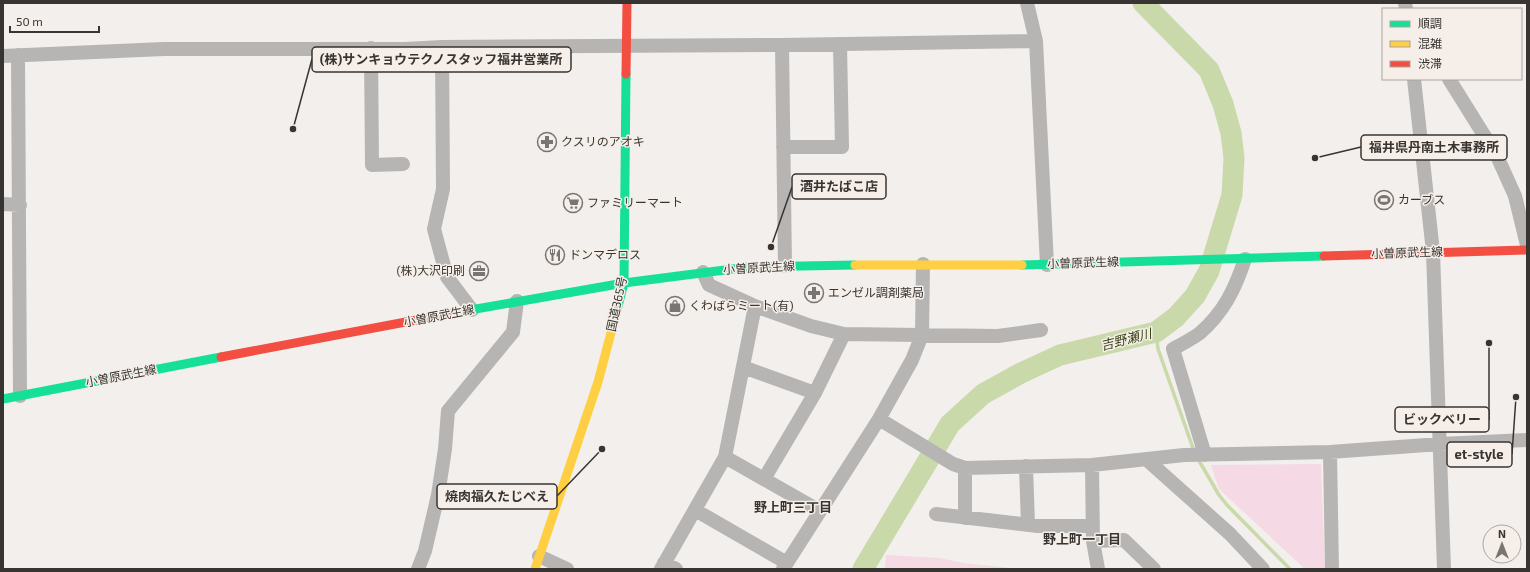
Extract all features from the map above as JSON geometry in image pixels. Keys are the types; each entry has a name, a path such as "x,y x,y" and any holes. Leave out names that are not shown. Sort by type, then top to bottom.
{"main road":[{"name":"国道365号","path":"537,562 598,382 624,283 627,3"},
{"name":"小曽原武生線","path":"3,399 517,301 624,283 748,267 923,264 1047,265 1527,250"}],"street":[{"path":"1027,3 1036,41 1047,265"},
{"path":"3,56 164,49 627,47 1036,41"},
{"path":"783,147 842,147 840,44"},
{"path":"782,45 785,266"},
{"path":"442,47 443,190 434,229 447,277 472,310"},
{"path":"371,48 372,165 403,164"},
{"path":"18,55 20,396"},
{"path":"1414,80 1433,252 1444,569"},
{"path":"1450,80 1497,156 1515,196 1527,245"},
{"path":"3,204 20,205"},
{"path":"1205,454 1173,349 1199,334 1224,307 1240,275 1242,259"},
{"path":"695,510 785,566 879,419 912,360 922,335 923,264"},
{"path":"703,272 709,285 755,306 811,326 844,334 998,336 1041,330"},
{"path":"418,569 425,551 438,495 445,449 448,411 512,332 517,301"},
{"path":"667,567 695,510 725,456 755,306"},
{"path":"764,479 815,393 844,334"},
{"path":"743,367 815,393"},
{"path":"879,419 959,466 1092,465 1184,455 1330,452 1440,444 1527,440"},
{"path":"1330,452 1332,569"},
{"path":"725,456 820,511"},
{"path":"1146,459 1230,534 1262,569"},
{"path":"1092,465 1093,541 1098,569"},
{"path":"959,466 965,518"},
{"path":"1026,466 1028,525"},
{"path":"936,514 1028,525 1093,526"},
{"path":"1093,541 1124,540 1154,569"},
{"path":"537,562 567,569"}],"shaded area":[{"path":"1321,464 1325,569 1305,569 1219,489 1211,465"},
{"path":"886,555 939,558 964,563 1021,569 885,569"}],"waterway":[{"name":"吉野瀬川","path":"863,569 950,424 983,394 1021,373 1060,355 1156,332 1176,317 1195,296 1209,271 1232,195 1234,158 1231,133 1223,104 1209,70 1143,3"},
{"path":"1156,332 1158,349 1194,451"},
{"path":"1198,459 1219,495 1227,505 1290,569"}],"traffic: fast":[{"path":"616,314 624,283 626,74"},
{"path":"1022,265 1324,256"},
{"path":"453,313 624,283 748,267 855,265"},
{"path":"3,399 221,357"}],"traffic: slow":[{"path":"855,265 1022,265"},
{"path":"535,569 598,382 616,314"}],"traffic: jam":[{"path":"626,74 627,3"},
{"path":"1324,256 1527,250"},
{"path":"221,357 453,313"}],"place":[{"name":"(株)サンキョウテクノスタッフ福井営業所","path":"293,129"},
{"name":"クスリのアオキ","path":"547,142"},
{"name":"福井県丹南土木事務所","path":"1315,158"},
{"name":"カーブス","path":"1384,200"},
{"name":"ファミリーマート","path":"573,203"},
{"name":"酒井たばこ店","path":"771,247"},
{"name":"ドンマデロス","path":"555,255"},
{"name":"(株)大沢印刷","path":"479,271"},
{"name":"エンゼル調剤薬局","path":"814,293"},
{"name":"くわばらミート(有)","path":"675,306"},
{"name":"ビックベリー","path":"1489,343"},
{"name":"et-style","path":"1516,397"},
{"name":"焼肉福久たじべえ","path":"602,449"}],"district":[{"name":"野上町三丁目","path":"793,507"},
{"name":"野上町一丁目","path":"1082,539"}]}
